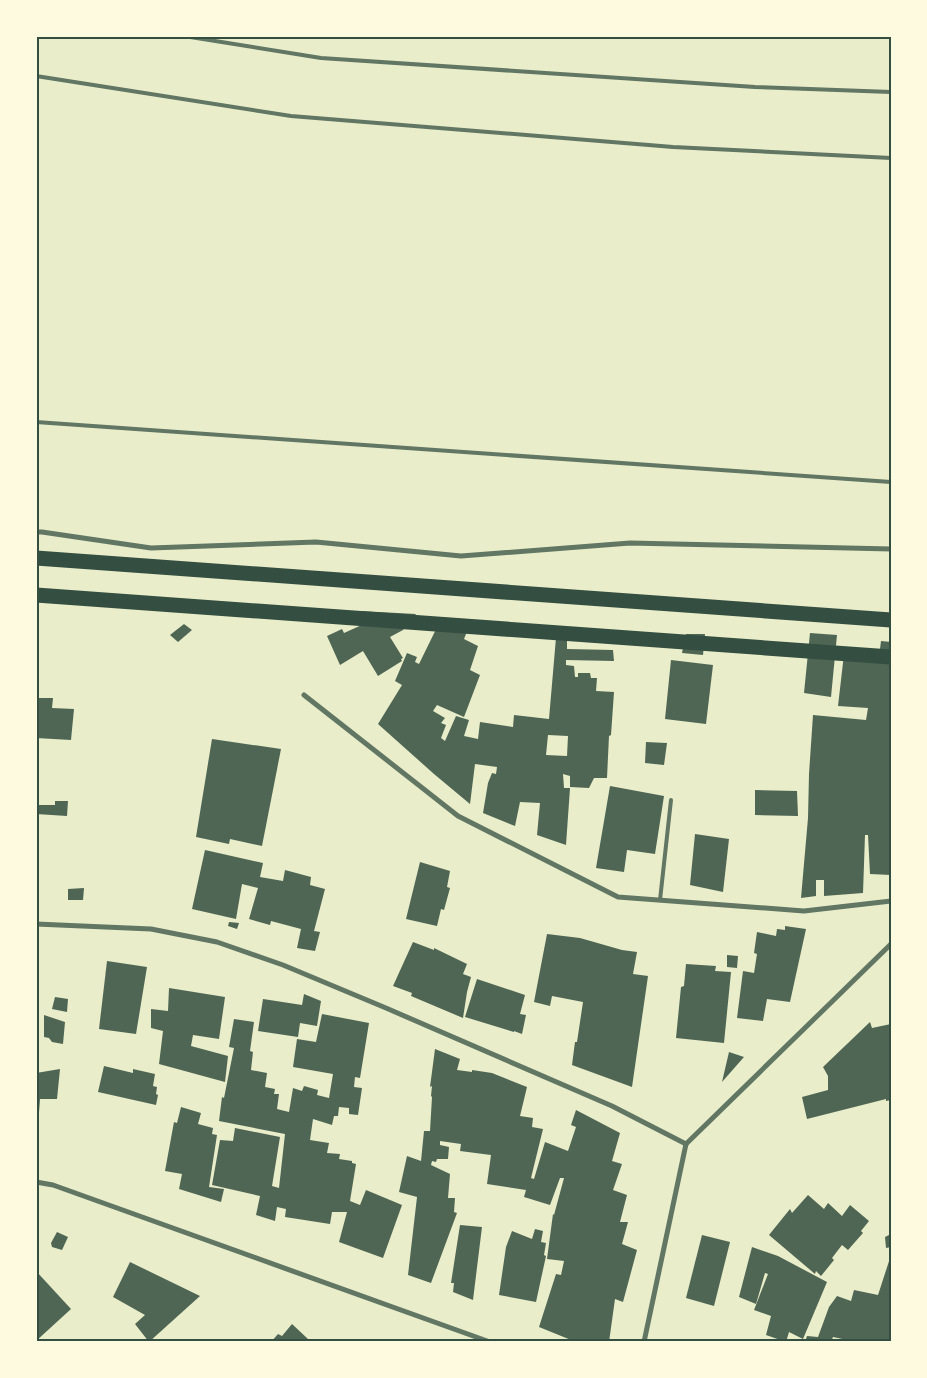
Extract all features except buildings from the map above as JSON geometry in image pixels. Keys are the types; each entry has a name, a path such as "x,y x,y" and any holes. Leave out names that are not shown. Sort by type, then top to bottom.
{"highway":[{"path":"36,558 891,620"},
{"path":"36,595 891,657"}],"street":[{"path":"36,532 151,548 316,542 461,556 630,543 891,549"},
{"path":"304,695 458,816 618,897 804,911 891,901"},
{"path":"36,924 151,929 225,945 283,965 386,1008 612,1106 686,1144"},
{"path":"644,1342 686,1144 891,944"},
{"path":"36,1182 52,1185 490,1342"}],"lane":[{"path":"184,36 322,58 756,87 891,92"},
{"path":"36,76 291,116 673,147 891,158"},
{"path":"36,422 891,482"},
{"path":"660,900 671,800"}]}
